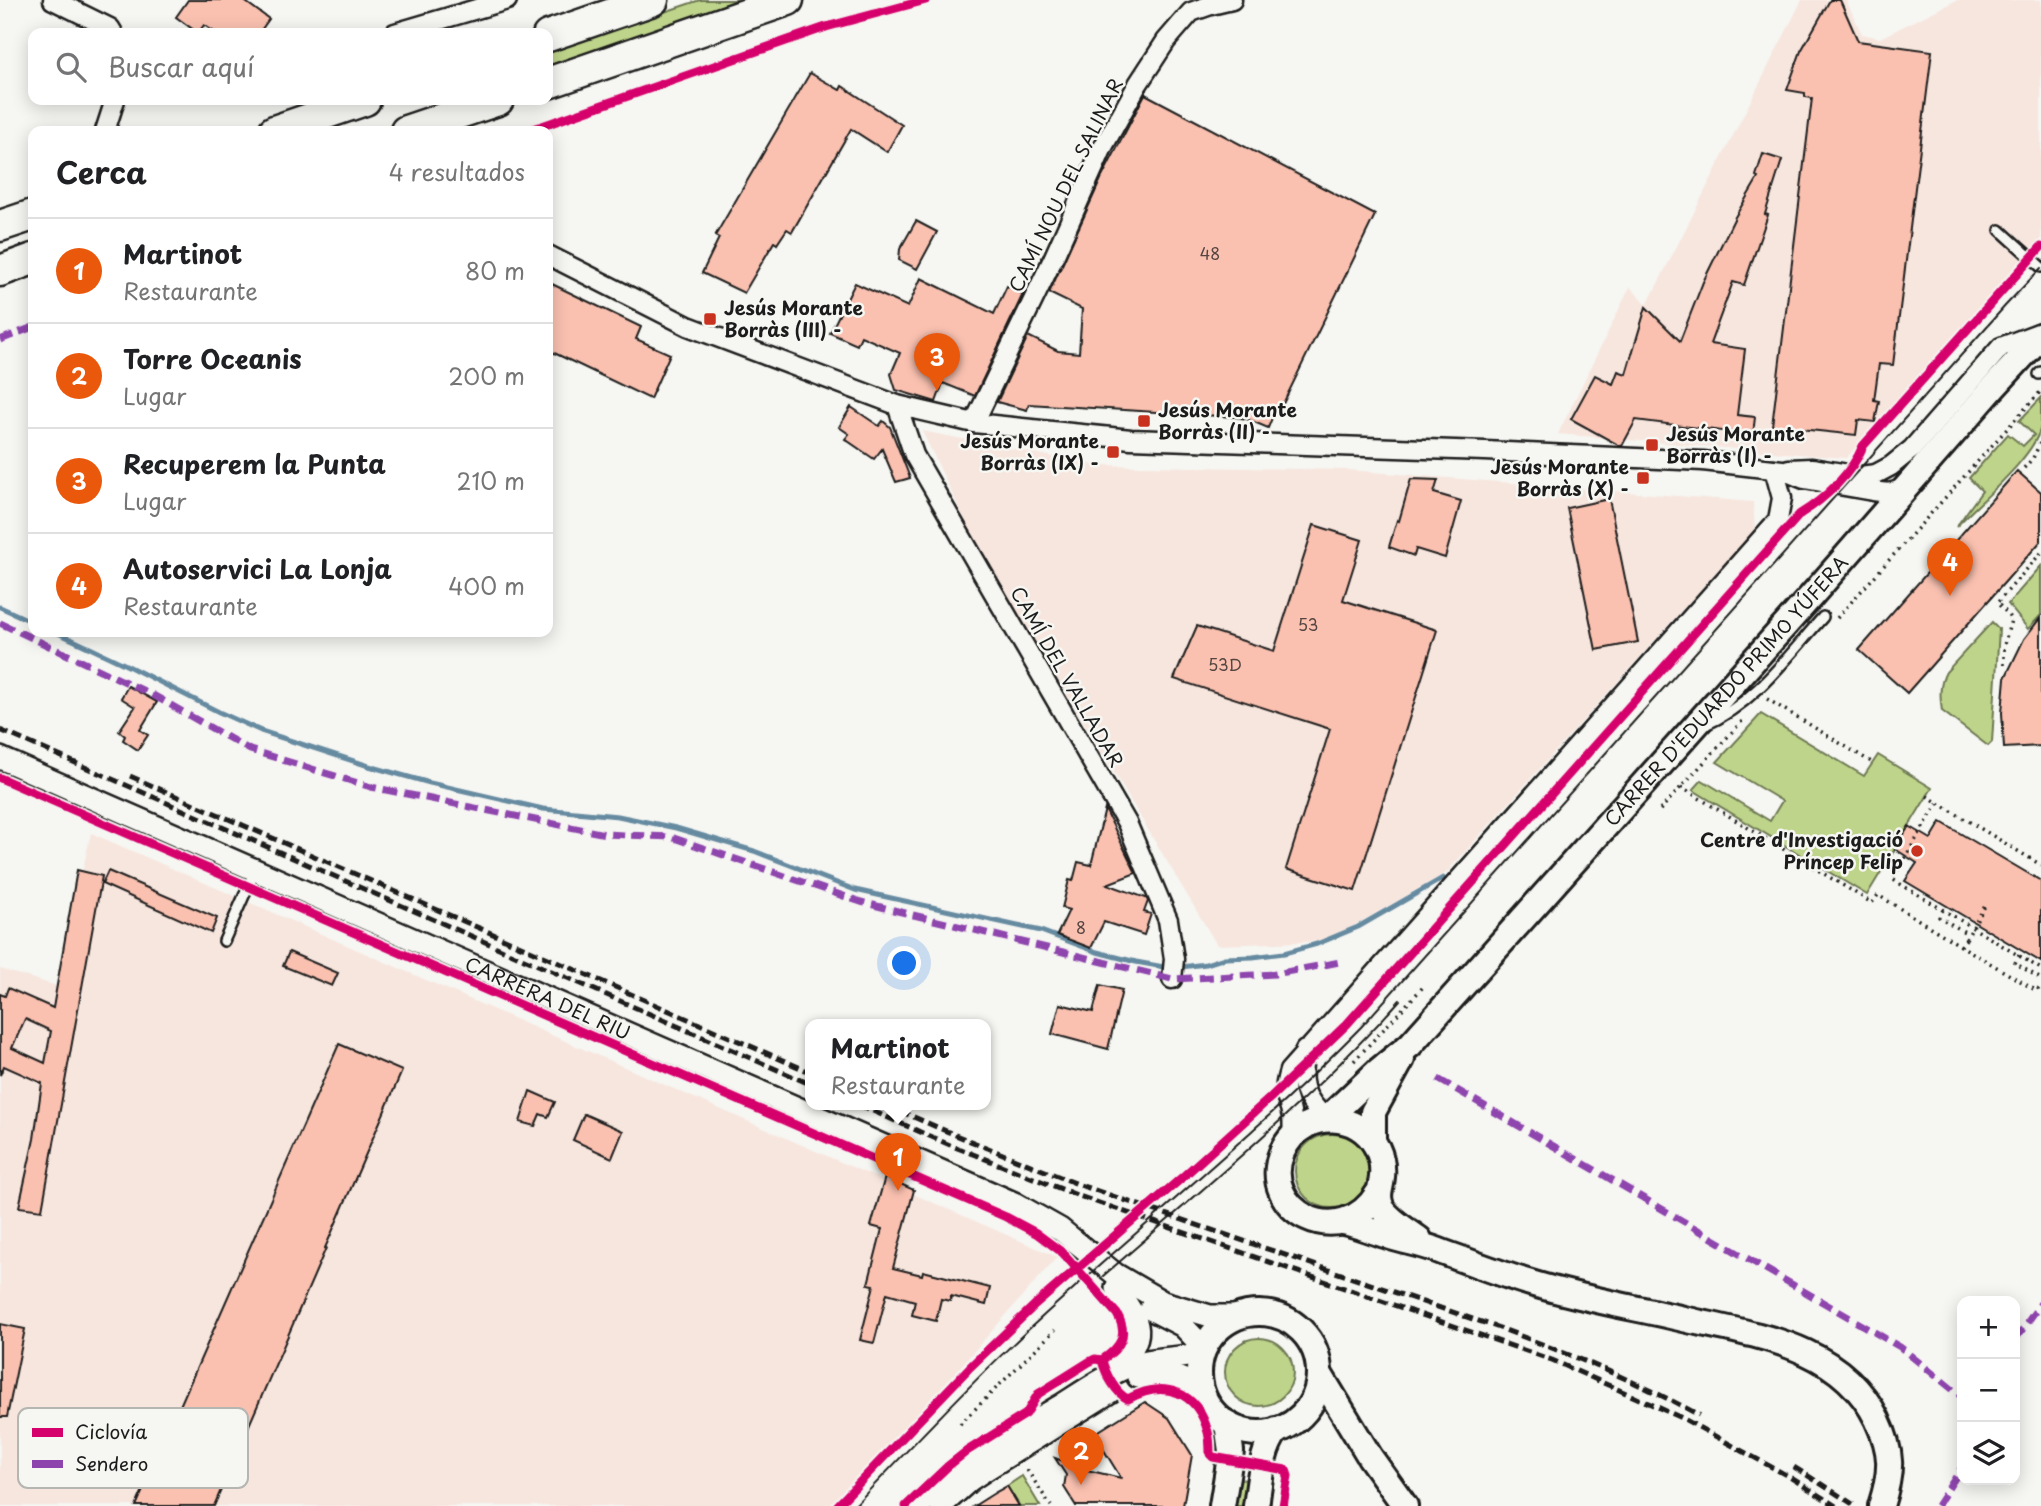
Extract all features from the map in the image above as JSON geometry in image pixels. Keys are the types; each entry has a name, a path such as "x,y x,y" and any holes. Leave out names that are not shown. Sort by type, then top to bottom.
{"highway":[{"path":"553,34 653,0"},
{"path":"553,81 788,0"},
{"path":"289,126 350,105"},
{"path":"420,126 483,105"},
{"path":"0,226 28,217"},
{"path":"0,271 28,261"}],"main road":[{"name":"CARRER D'EDUARDO PRIMO YÚFERA","path":"1327,1119 1410,1045 2041,334"},
{"name":"CARRER D'EDUARDO PRIMO YÚFERA","path":"1373,1141 1373,1112 1410,1045"},
{"path":"1327,1119 1351,1123 1360,1128 1373,1141 1380,1154 1382,1167 1378,1194 1364,1211 1343,1222 1331,1224 1307,1218 1297,1212 1282,1192 1278,1167 1285,1146 1293,1135 1312,1122 1327,1119"},
{"path":"1378,1194 1385,1212 1431,1248"},
{"path":"1343,1222 1431,1248 1493,1272 1535,1284 1769,1339 1816,1356 1854,1384 1869,1404 1887,1445 1890,1474 1881,1506"},
{"path":"1277,1430 1244,1431 1227,1423 1213,1411 1202,1390 1200,1376 1204,1350 1223,1325 1239,1316 1258,1313 1276,1315 1295,1324 1309,1339 1318,1358 1319,1373 1314,1398 1302,1415"},
{"path":"1319,1373 1370,1457 1405,1506"},
{"path":"1256,1506 1266,1450 1271,1437 1277,1430 1302,1415 1316,1413 1327,1419 1370,1457"},
{"path":"1222,1506 1231,1451 1227,1423"}],"street":[{"path":"53,0 108,28"},
{"path":"412,28 508,0"},
{"name":"CAMÍ NOU DEL SALINAR","path":"974,423 1104,147 1138,84 1166,41 1191,12 1232,0"},
{"path":"107,126 113,105"},
{"path":"553,258 688,326 898,405 974,423 1131,439 1703,461 1778,469 1804,479 1872,491 1889,492 1906,488"},
{"name":"CARRER D'EDUARDO PRIMO YÚFERA","path":"1778,469 1802,468 1860,476 1876,474 1912,449 2001,347 2041,334"},
{"name":"CAMÍ DEL VALLADAR","path":"898,405 914,455 1128,823 1168,920 1174,959 1172,979"},
{"path":"1293,1135 1292,1117 1284,1084 1289,1071 1778,520 1782,498 1778,469"},
{"name":"CARRERA DEL RIU","path":"0,758 1014,1203 1060,1228 1129,1284 1163,1302 1210,1316 1239,1316"},
{"path":"1305,1050 1301,1069 1304,1091 1308,1100 1327,1119"},
{"name":"CARRERA DEL RIU","path":"1088,1252 1116,1288 1183,1326 1204,1350"},
{"path":"1109,1376 1127,1356 1138,1338 1135,1317 1116,1288"},
{"path":"919,1506 974,1459 1109,1376 1145,1362 1183,1358 1204,1350"},
{"path":"941,1506 988,1468 1137,1377 1154,1374 1173,1376 1202,1390"}],"lane":[{"path":"2000,230 2041,267"},
{"path":"1683,739 1734,710 1824,617"},
{"path":"224,942 255,871"}],"path":[{"path":"1829,627 2041,391"},
{"path":"2024,468 2041,441"},
{"path":"2004,665 2004,645 2011,621 1997,603 2041,552"},
{"path":"1765,698 1873,763"},
{"path":"1660,810 1746,717"},
{"path":"1681,787 1872,903 1878,895 2037,991 2041,985"},
{"path":"1927,796 2041,865"},
{"path":"1938,803 1892,879 2041,969"},
{"path":"1961,946 1985,906"},
{"path":"1943,910 1939,917 1967,937"},
{"path":"2019,956 2015,963 2041,979"},
{"path":"1354,1061 1423,987"},
{"path":"960,1424 1055,1330"},
{"path":"1027,1470 1051,1506"}],"shaded area":[{"path":"1802,0 1846,0 1862,34 1880,38 1957,0 2041,0 2041,245 1846,458 1558,434 1630,287 1647,305"},
{"path":"922,431 1095,465 1347,470 1753,502 1755,529 1446,873 1328,941 1217,945 974,539"},
{"path":"91,833 1057,1257 939,1391 830,1506 0,1506 0,969 57,986"}],"green space":[{"path":"700,0 741,0 553,64 553,49"},
{"path":"2041,398 2041,426 2037,438 2005,479 1956,527 1982,491 1969,478 2008,434 2023,446 2034,435 2019,421"},
{"path":"2041,566 2041,615 2028,629 2008,604"},
{"path":"1992,622 1999,629 1992,742 1988,746 1942,711 1941,691 1946,672"},
{"path":"1761,714 1864,776 1878,755 1932,788 1867,895 1693,790 1702,780 1770,821 1782,801 1717,762"},
{"path":"1325,1134 1339,1134 1353,1140 1363,1150 1369,1171 1363,1192 1353,1202 1339,1208 1325,1208 1311,1202 1301,1192 1295,1178 1295,1164 1301,1150 1311,1140"},
{"path":"1259,1338 1272,1341 1283,1348 1290,1359 1293,1372 1290,1385 1283,1396 1272,1403 1259,1406 1246,1403 1235,1396 1228,1385 1225,1372 1228,1359 1235,1348 1246,1341"},
{"path":"1022,1476 1040,1506 1017,1506 1019,1505 1007,1486"},
{"path":"1237,1479 1247,1480 1243,1506 1233,1506"}],"building":[{"path":"188,0 243,0 269,19 263,28 208,28 204,25 202,28 191,28 176,17"},
{"path":"1830,0 1840,0 1858,41 1932,51 1893,365 1879,364 1874,400 1879,401 1875,422 1858,420 1856,435 1772,426 1812,98 1805,97 1805,93 1787,90 1801,51"},
{"path":"810,73 840,90 842,86 902,125 887,152 851,129 792,232 787,229 777,244 774,242 744,293 702,273 719,238 715,236"},
{"path":"1145,94 1375,215 1280,410 1276,408 1268,428 1235,417 1029,404 1027,410 997,402 1028,336 1058,351 1079,353 1082,309 1049,293 1101,179"},
{"path":"1763,154 1782,160 1765,214 1768,215 1744,285 1733,282 1710,344 1745,349 1737,415 1755,417 1753,435 1636,420 1620,446 1571,419 1595,375 1613,384 1618,371 1626,374 1646,307 1680,341 1703,282 1758,178 1756,176"},
{"path":"916,221 937,232 917,269 899,260 900,249"},
{"path":"921,278 994,314 1007,286 1023,294 975,396 943,383 936,402 896,390 891,374 900,353 861,336 857,345 830,333 855,283 908,307"},
{"path":"553,284 641,327 636,339 670,354 650,399 553,352"},
{"path":"851,407 879,426 883,421 890,427 910,478 896,482 882,449 874,459 845,439 849,434 839,427"},
{"path":"2017,471 2041,492 2041,541 1907,693 1859,650"},
{"path":"1411,479 1438,480 1434,493 1461,501 1445,558 1416,549 1414,556 1389,547"},
{"path":"1609,499 1638,642 1596,650 1567,508"},
{"path":"1314,525 1362,540 1343,600 1437,630 1355,891 1286,869 1330,729 1174,679 1197,626 1274,651"},
{"path":"2041,617 2041,746 2004,748 2002,713 2005,678 2024,639"},
{"path":"128,686 157,702 140,730 148,735 138,750 123,740 125,736 119,731 135,707 121,698"},
{"path":"1105,809 1136,873 1107,884 1146,898 1148,901 1144,912 1151,914 1144,935 1104,922 1091,948 1057,935 1069,910 1062,908 1069,880 1073,881 1078,862 1091,865"},
{"path":"1941,822 2041,881 2041,962 1905,881 1917,863 1895,849 1909,826 1931,839"},
{"path":"77,870 102,876 42,1210 19,1207 34,1139 42,1083 4,1066 0,1075 0,994 5,996 8,988 53,1008","holes":["25,1019 51,1031 45,1063 12,1048"]},
{"path":"108,871 217,918 211,933 102,884"},
{"path":"289,952 338,973 332,986 283,966"},
{"path":"1100,985 1122,990 1108,1049 1052,1034 1060,1004 1093,1012"},
{"path":"339,1044 402,1071 248,1427 248,1408 179,1408"},
{"path":"530,1091 555,1102 548,1117 540,1114 535,1126 520,1122"},
{"path":"584,1114 623,1131 612,1158 573,1140"},
{"path":"885,1177 914,1190 893,1268 922,1275 923,1271 990,1288 986,1305 951,1296 950,1301 941,1299 936,1321 912,1315 915,1301 887,1293 874,1343 860,1340 874,1285 868,1284 882,1229 871,1226"},
{"path":"0,1324 25,1329 7,1417 0,1417"},
{"path":"1145,1402 1169,1418 1192,1455 1183,1506 1076,1506 1064,1487 1066,1475 1055,1458 1087,1470 1121,1478 1094,1434"},
{"path":"1007,1486 1019,1506 974,1506 996,1492"},
{"path":"144,1488 222,1488 214,1506 136,1506"}],"waterway":[{"path":"0,607 28,620"},
{"path":"67,637 261,731 369,766 543,809 618,816 676,828 754,851 855,890 1041,931 1097,952 1164,967"},
{"path":"1181,967 1225,958 1284,953 1317,944 1358,927 1443,878"}],"tram line":[{"path":"854,1506 1018,1340 1244,1138 1361,1027 2041,268"},
{"path":"1103,1276 1293,1108 1400,1000"}],"railway":[{"path":"0,730 805,1082"},
{"path":"130,776 805,1070"},
{"path":"870,1110 1079,1196 1552,1360 1682,1418 1788,1476 1836,1506"},
{"path":"898,1110 1080,1185 1505,1330 1628,1380 1699,1415"},
{"path":"1794,1467 1856,1506"}],"marked path":[{"path":"0,340 28,329"},
{"path":"0,623 28,636"},
{"path":"30,637 153,695 250,750 371,787 605,834 671,837 861,902 1172,979 1275,974 1340,962"},
{"path":"1438,1079 1900,1347 1957,1393"},
{"path":"2020,1333 2041,1303"},
{"path":"1937,1506 1957,1475"}],"cycle path":[{"path":"542,126 826,27 926,0"},
{"path":"837,1506 970,1367 1035,1305 1185,1175 1347,1024 1800,514 1837,485 1863,446 2041,247"},
{"path":"0,778 1006,1217 1036,1233 1063,1253 1121,1321 1121,1340 1102,1360 1108,1377 1119,1393 1128,1399 1141,1393 1166,1390 1187,1398 1203,1418 1209,1435 1210,1454 1213,1457 1286,1470 1288,1476 1283,1506"},
{"path":"906,1506 967,1451 1026,1414 1038,1394 1089,1362 1102,1360"}],"place":[{"name":"Jesús Morante Borràs (III) -","path":"710,319"},
{"name":"Recuperem la Punta","path":"937,391"},
{"name":"Jesús Morante Borràs (II) -","path":"1144,421"},
{"name":"Jesús Morante Borràs (I) -","path":"1652,445"},
{"name":"Jesús Morante Borràs (IX) -","path":"1113,452"},
{"name":"Jesús Morante Borràs (X) -","path":"1643,478"},
{"name":"Autoservici La Lonja","path":"1950,596"},
{"name":"Centre d'Investigació Príncep Felip","path":"1917,851"},
{"name":"Martinot","path":"898,1191"},
{"name":"Torre Oceanis","path":"1081,1485"}]}
